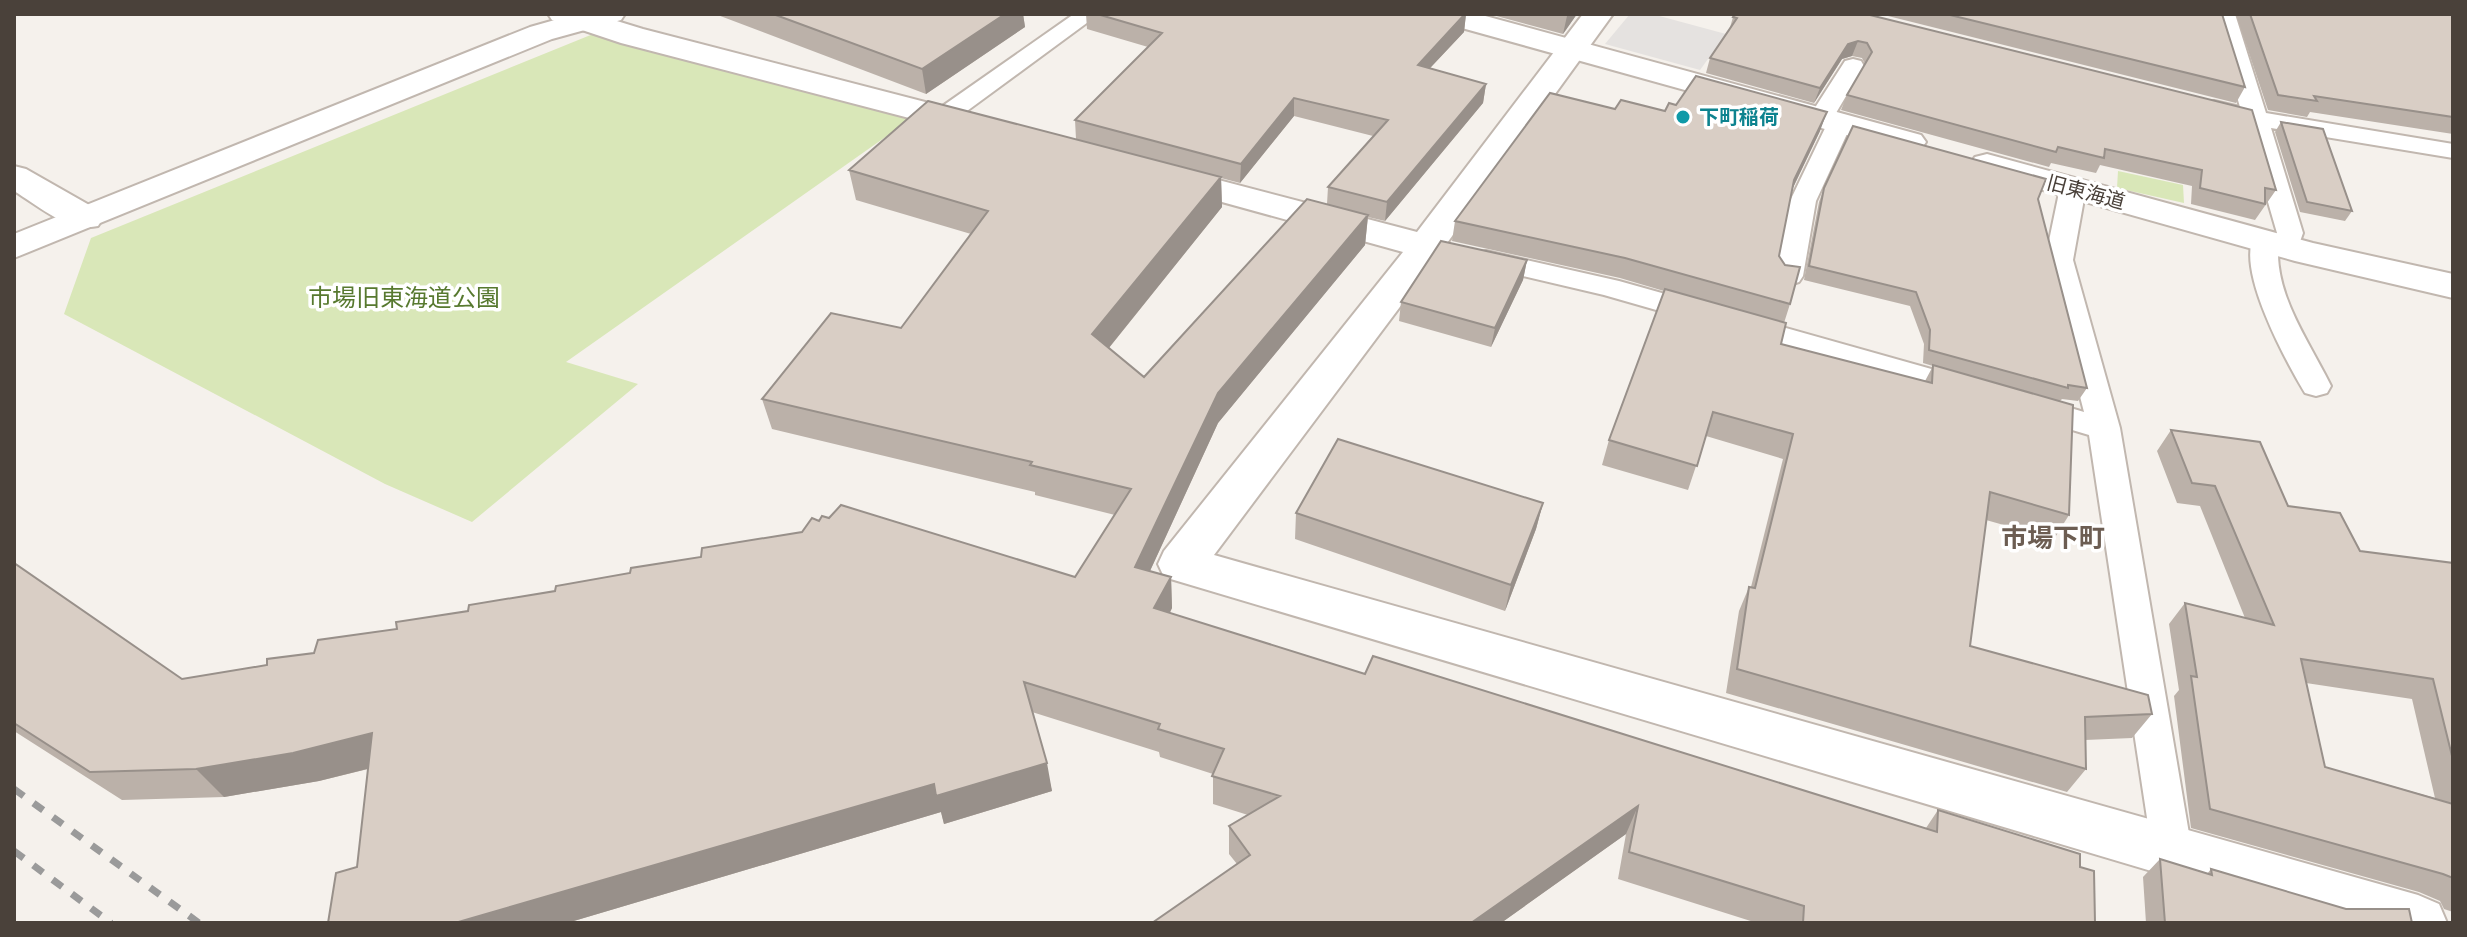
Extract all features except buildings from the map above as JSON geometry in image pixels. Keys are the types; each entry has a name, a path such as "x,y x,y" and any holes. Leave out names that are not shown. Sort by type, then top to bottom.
{"street":[{"name":"旧東海道","path":"1444,14 2276,244 2453,286"},
{"path":"1598,14 1181,564 2418,923"},
{"path":"14,247 585,16 1003,133"},
{"path":"1139,169 1425,246"},
{"path":"14,176 85,218"}],"lane":[{"path":"943,117 1088,14"},
{"path":"2224,14 2290,233 2261,255 2272,294 2316,386"},
{"path":"1789,276 1803,201 1853,66"},
{"path":"2195,104 2254,118 2453,151"},
{"path":"2073,188 2059,260 2104,428 2172,851"},
{"path":"1425,246 1609,287 2104,428"}],"green space":[{"name":"市場旧東海道公園","path":"598,32 911,119 566,362 638,384 472,522 385,484 64,314 91,238"},
{"path":"2118,171 2183,185 2184,203 2117,188"}],"shaded area":[{"path":"1630,14 1652,14 1726,34 1700,70 1605,44"}],"railway":[{"path":"14,789 199,923"},
{"path":"14,851 111,923"}],"place":[{"name":"下町稲荷","path":"1683,117"}],"district":[{"name":"市場下町","path":"2053,538"}]}
